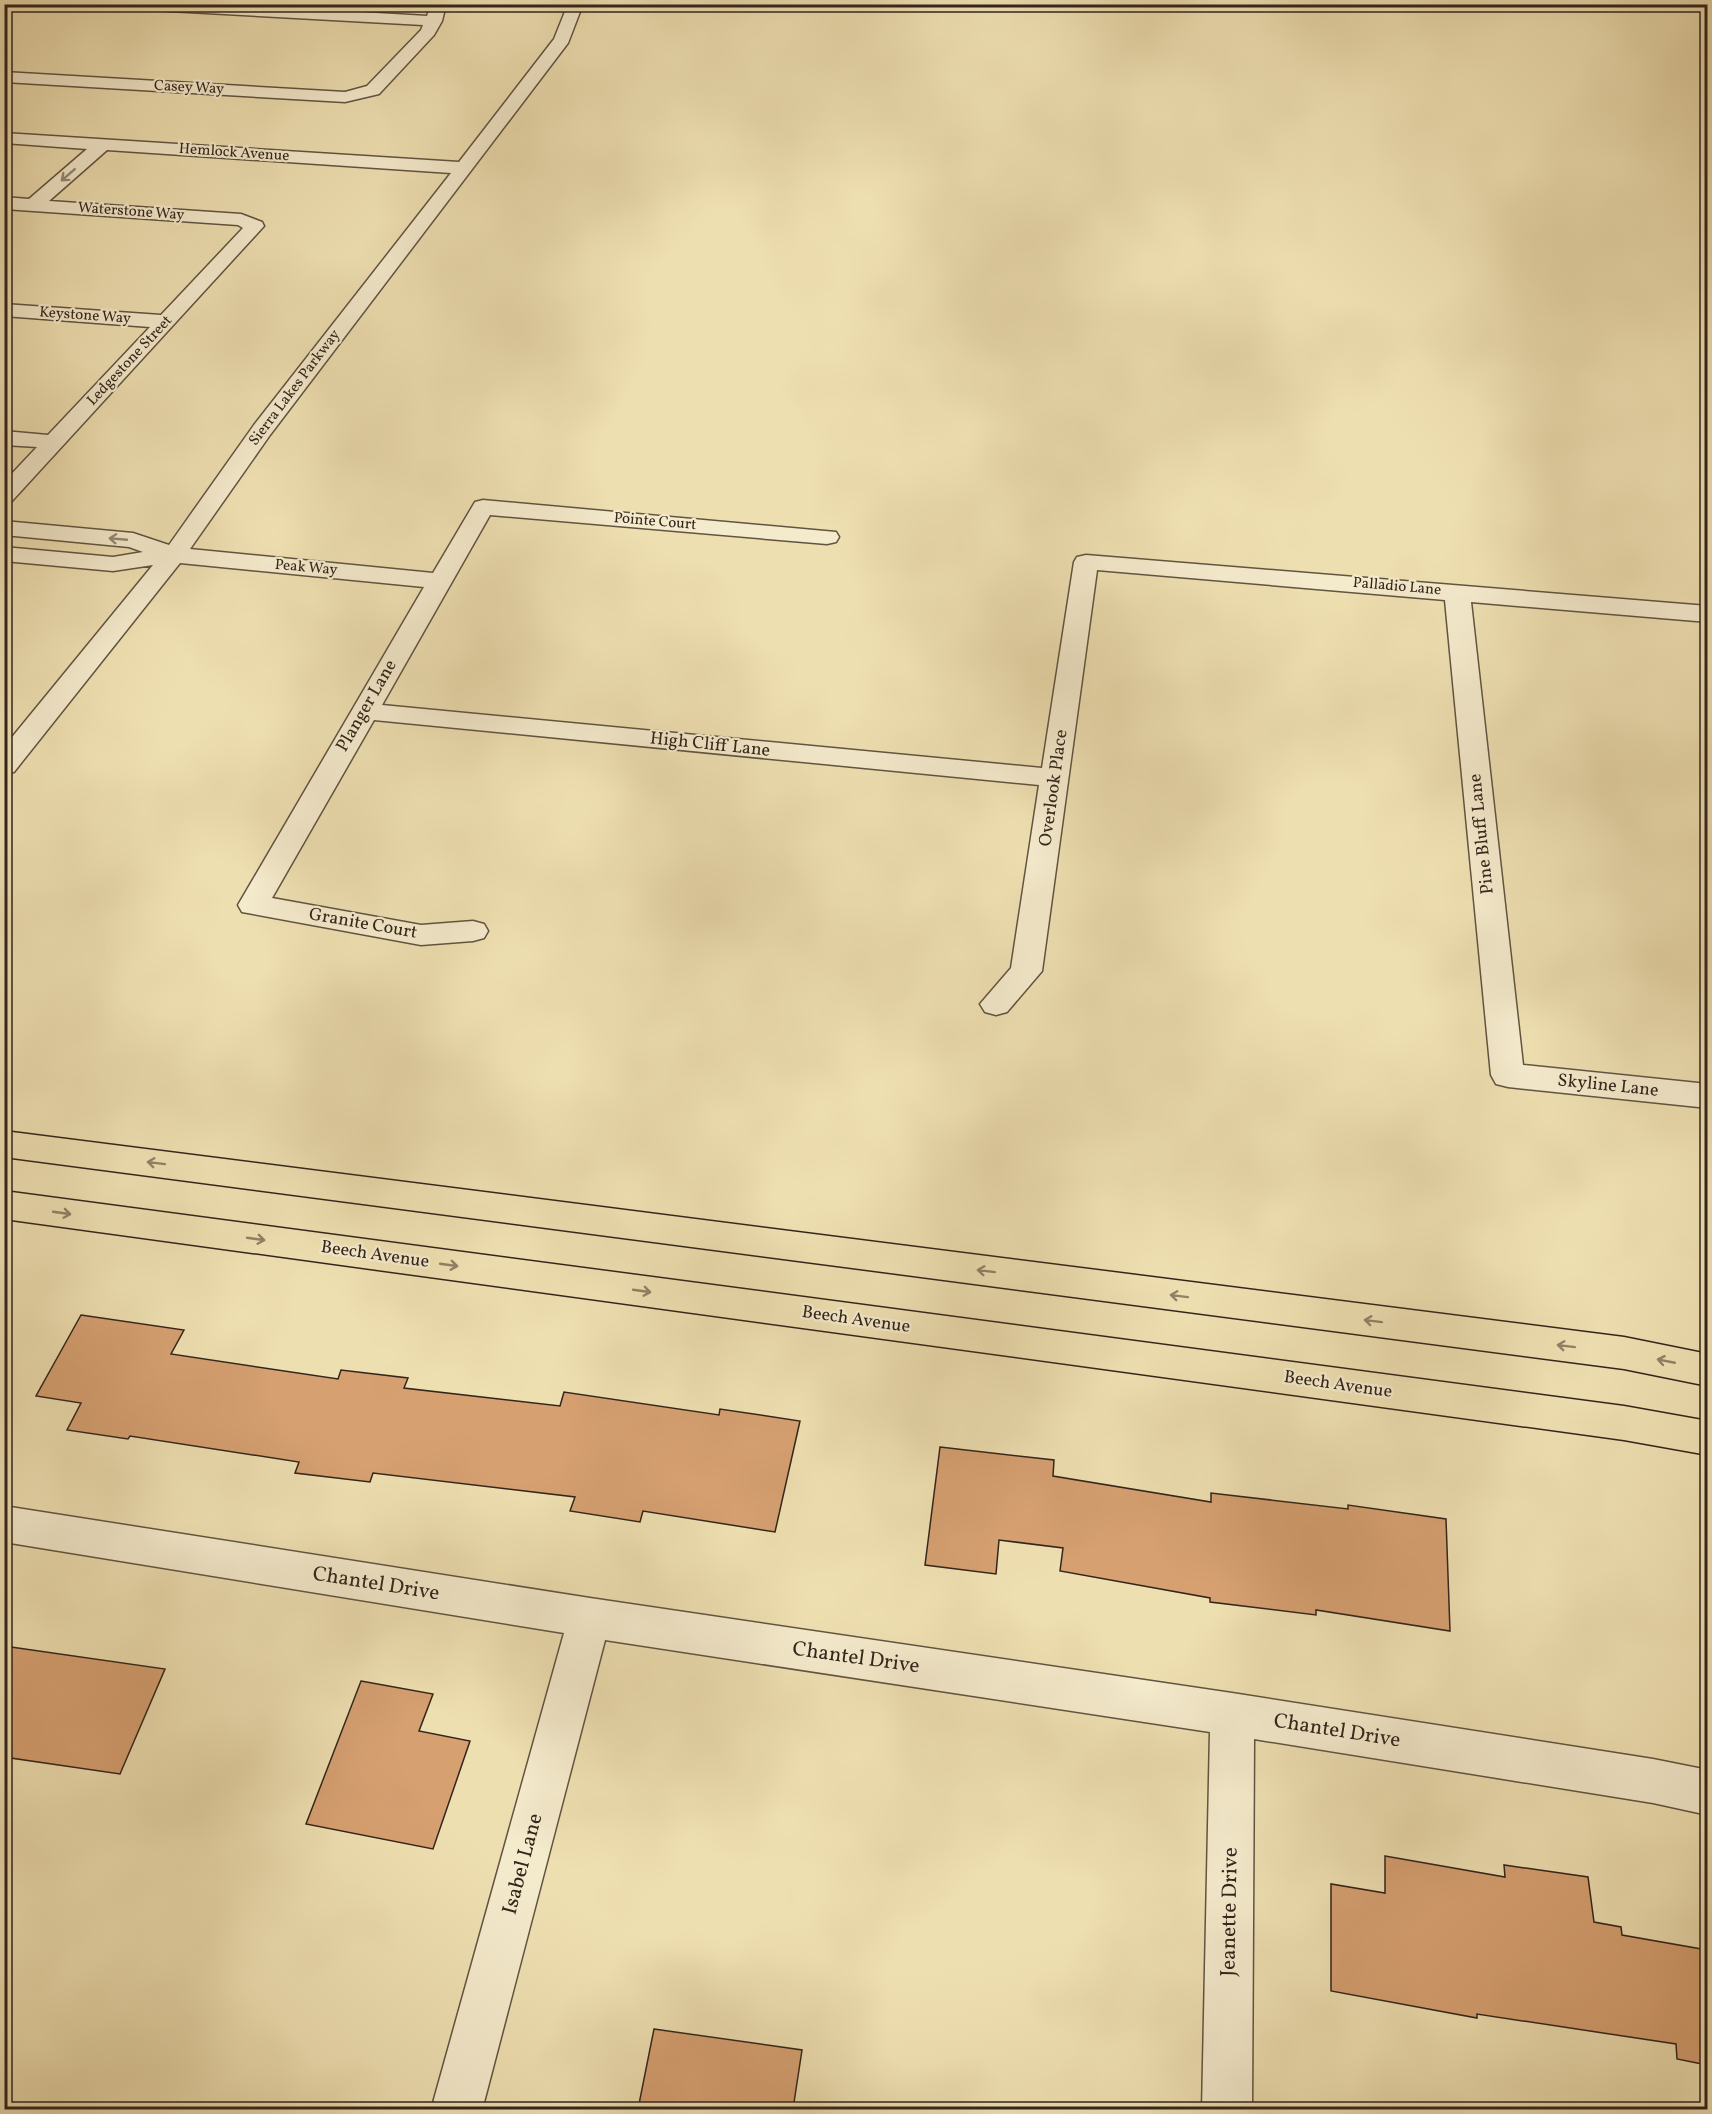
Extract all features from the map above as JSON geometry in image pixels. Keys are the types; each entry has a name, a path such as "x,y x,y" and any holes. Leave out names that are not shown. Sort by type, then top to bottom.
{"main road":[{"path":"4,1144 1624,1353 1707,1370"},
{"name":"Beech Avenue","path":"4,1205 1624,1423 1707,1438"}],"street":[{"path":"4,9 10,4"},
{"path":"133,4 434,21 439,4"},
{"name":"Sierra Lakes Parkway","path":"4,766 174,555 262,430 562,40 576,4"},
{"name":"Casey Way","path":"4,77 345,97 373,90 428,32 434,21"},
{"name":"Hemlock Avenue","path":"4,138 464,168"},
{"path":"33,205 103,144"},
{"path":"55,207 125,146"},
{"name":"Waterstone Way","path":"4,203 241,220 255,226"},
{"name":"Ledgestone Street","path":"4,496 255,226"},
{"name":"Keystone Way","path":"4,310 166,322"},
{"path":"4,438 54,442"},
{"name":"Pointe Court","path":"483,507 827,537"},
{"name":"Planger Lane","path":"253,905 438,581 483,507"},
{"name":"Peak Way","path":"4,528 133,540 174,555"},
{"name":"Peak Way","path":"4,554 113,564 174,555 438,581"},
{"name":"Palladio Lane","path":"1086,562 1707,614"},
{"name":"Overlook Place","path":"996,1004 1026,971 1086,562"},
{"name":"Pine Bluff Lane","path":"1456,592 1508,1075"},
{"name":"High Cliff Lane","path":"365,711 1056,778"},
{"name":"Granite Court","path":"253,905 421,935 473,931"},
{"name":"Skyline Lane","path":"1508,1075 1707,1096"},
{"name":"Chantel Drive","path":"4,1524 590,1618 1232,1714 1653,1781 1707,1793"},
{"name":"Isabel Lane","path":"456,2109 590,1618"},
{"name":"Jeanette Drive","path":"1227,2109 1232,1714"}],"building":[{"path":"81,1315 184,1330 171,1354 338,1379 341,1370 408,1378 404,1388 560,1406 564,1392 719,1415 720,1409 800,1421 775,1532 643,1511 640,1522 570,1511 575,1497 373,1473 370,1482 295,1473 299,1462 130,1436 128,1439 67,1430 81,1403 36,1396"},
{"path":"940,1447 1054,1460 1053,1476 1211,1502 1211,1493 1348,1509 1348,1505 1446,1519 1450,1631 1316,1610 1316,1615 1210,1602 1210,1598 1060,1571 1063,1548 999,1540 996,1574 925,1565"},
{"path":"4,1646 165,1669 120,1774 4,1757"},
{"path":"361,1681 433,1694 419,1731 470,1741 433,1849 306,1824"},
{"path":"1385,1856 1505,1877 1504,1865 1588,1877 1594,1922 1621,1927 1622,1935 1707,1950 1707,2065 1677,2059 1676,2044 1477,2014 1477,2018 1331,1991 1331,1884 1385,1893"},
{"path":"654,2029 802,2050 793,2109 638,2109"}]}
